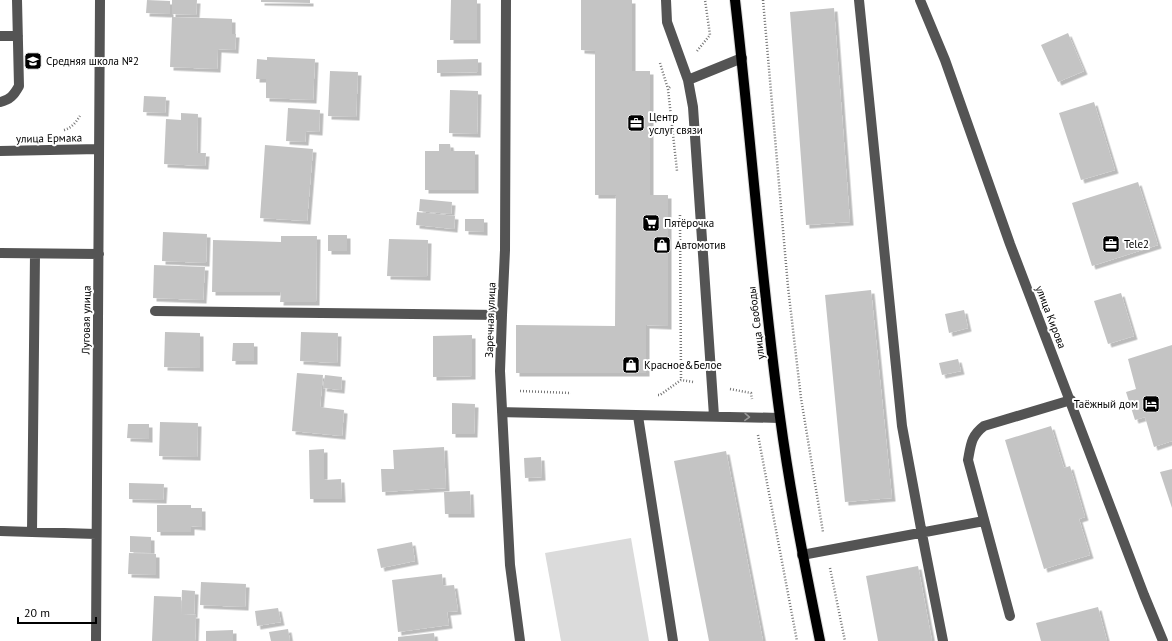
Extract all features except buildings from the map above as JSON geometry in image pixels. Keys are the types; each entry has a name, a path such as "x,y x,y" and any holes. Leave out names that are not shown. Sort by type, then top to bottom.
{"main road":[{"name":"улица Свободы","path":"735,0 765,300 780,418 802,555 820,641"}],"street":[{"path":"0,102 9,99 19,86 17,0"},
{"name":"Луговая улица","path":"96,641 100,0"},
{"name":"Заречная улица","path":"506,0 505,250 500,371 510,565 520,641"},
{"path":"666,0 667,22 688,80 693,107 714,416"},
{"path":"859,0 902,426 943,641"},
{"name":"улица Кирова","path":"920,0 945,60 1010,244 1163,641"},
{"path":"0,36 18,36"},
{"path":"688,80 742,58"},
{"name":"улица Ермака","path":"0,151 99,149"},
{"path":"0,253 98,254"},
{"path":"32,532 35,254"},
{"path":"155,311 502,315"},
{"path":"1010,616 968,460 971,442 975,433 984,426 1071,400"},
{"path":"502,412 780,418"},
{"path":"638,416 673,641"},
{"path":"802,555 922,534 984,521"},
{"path":"0,531 96,534"}],"path":[{"path":"763,0 789,295 801,398 826,551 845,641"},
{"path":"652,395 660,395 681,380 751,393 797,641"},
{"path":"520,391 574,393"}],"shaded area":[{"path":"631,538 649,641 561,641 545,553"}],"place":[{"name":"Средняя школа №2","path":"33,61"},
{"name":"Центр услуг связи","path":"636,123"},
{"name":"Пятёрочка","path":"651,223"},
{"name":"Tele2","path":"1111,244"},
{"name":"Автомотив","path":"662,245"},
{"name":"Красное&Белое","path":"631,365"},
{"name":"Таёжный дом","path":"1151,404"}]}
